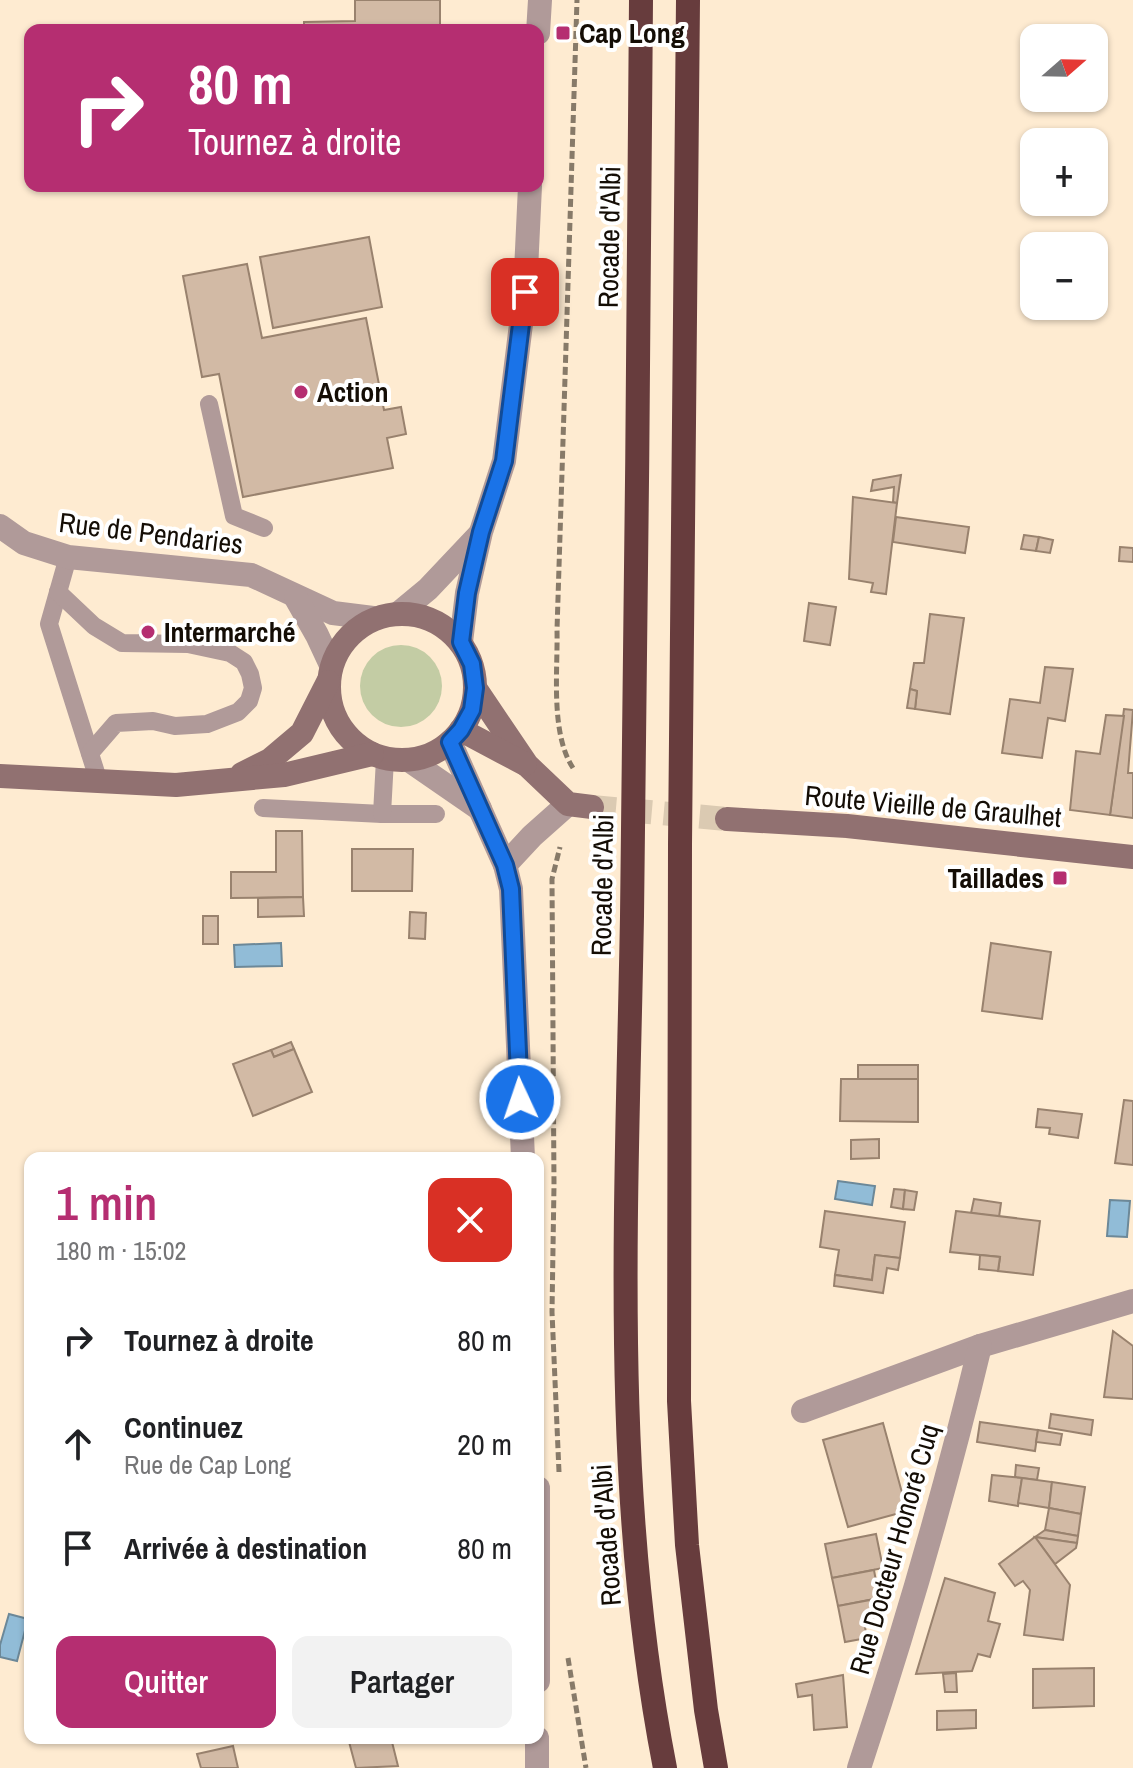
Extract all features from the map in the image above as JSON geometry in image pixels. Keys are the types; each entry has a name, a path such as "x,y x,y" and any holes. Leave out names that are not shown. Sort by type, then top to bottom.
{"highway":[{"name":"Rocade d'Albi","path":"641,0 634,768 625,1301 633,1537 652,1704 665,1768"},
{"path":"688,0 680,845 679,1401 687,1545 706,1710 716,1768"}],"main road":[{"path":"0,776 176,785 229,781 284,775 389,758 431,755 456,736 472,710 475,688 472,664 461,642 444,626 422,615 399,613 373,618 346,637 302,733 270,760 229,781"},
{"path":"329,674 332,712 348,737 389,758"},
{"path":"475,688 527,765"},
{"path":"456,736 527,765 579,806"},
{"name":"Route Vieille de Graulhet","path":"727,819 847,826 1133,857"}],"street":[{"path":"524,0 524,24"},
{"path":"539,24 540,0"},
{"path":"461,642 467,593 481,532 504,461 525,292 527,192"},
{"name":"Rue de Pendaries","path":"0,526 24,543 68,557 251,575 333,613 373,618"},
{"path":"399,613 428,589 481,532"},
{"path":"296,598 317,635 329,674"},
{"path":"456,736 505,865 511,889 523,1152"},
{"path":"389,758 436,776 482,810"},
{"path":"505,865 532,836 579,806"},
{"path":"803,1411 980,1346 1133,1301"},
{"name":"Rue Docteur Honoré Cuq","path":"859,1768 949,1471 980,1346"},
{"path":"537,1744 537,1768"}],"lane":[{"path":"209,404 234,516 264,528"},
{"path":"68,557 49,624 98,779"},
{"path":"58,592 94,626 122,643 188,644 230,653 244,662 253,688 249,701 238,712 207,724 175,726 153,721 116,723 90,753"},
{"path":"382,814 389,758"},
{"path":"263,808 436,814"}],"path":[{"path":"559,1474 552,1312 552,879 579,806 582,781 565,756 559,731 557,630 577,0"},
{"path":"567,1655 586,1768"}],"green space":[{"path":"401,645 417,648 430,657 439,670 442,686 439,702 430,715 417,724 401,727 385,724 372,715 363,702 360,686 363,670 372,657 385,648"}],"water":[{"path":"281,943 282,966 235,967 234,945"},
{"path":"838,1181 875,1186 872,1205 835,1199"},
{"path":"1110,1200 1130,1201 1127,1237 1107,1236"},
{"path":"9,1614 24,1618 24,1634 17,1661 0,1657 0,1645"}],"building":[{"path":"355,0 440,0 440,24 304,24 355,21"},
{"path":"369,237 382,307 273,328 260,257"},
{"name":"Action","path":"247,264 262,338 366,318 384,410 401,407 406,434 387,438 393,468 243,497 219,374 202,377 183,276"},
{"path":"901,475 897,503 893,502 894,487 871,491 873,480"},
{"path":"853,497 897,503 886,594 871,592 873,583 849,579"},
{"path":"896,517 969,527 965,553 893,542"},
{"path":"1024,535 1039,537 1036,551 1021,549"},
{"path":"1039,537 1053,540 1050,553 1036,551"},
{"path":"1120,547 1133,548 1133,562 1119,561"},
{"path":"809,603 836,607 830,645 804,641"},
{"path":"930,614 964,618 950,714 915,709 917,691 910,689 914,663 924,663"},
{"path":"1045,667 1073,669 1065,721 1048,718 1042,758 1002,753 1010,699 1040,703"},
{"path":"910,689 917,691 915,709 907,708"},
{"path":"1124,709 1133,710 1128,773 1133,773 1133,818 1110,815"},
{"path":"1106,715 1124,716 1110,815 1070,810 1076,751 1100,754"},
{"path":"276,831 302,831 303,897 231,898 231,872 276,872"},
{"path":"352,849 413,849 412,891 352,891"},
{"path":"303,897 304,916 258,917 258,898"},
{"path":"410,912 426,913 425,939 409,938"},
{"path":"203,916 218,916 218,944 203,944"},
{"path":"991,943 1051,952 1042,1019 982,1011"},
{"path":"291,1042 294,1049 274,1057 271,1050"},
{"path":"294,1049 312,1092 253,1116 233,1064 271,1050 274,1057"},
{"path":"858,1065 918,1065 918,1079 858,1079"},
{"path":"841,1079 918,1079 918,1122 840,1121"},
{"path":"1124,1100 1133,1101 1133,1165 1115,1163"},
{"path":"1038,1109 1082,1114 1078,1138 1049,1134 1050,1128 1036,1127"},
{"path":"879,1139 879,1158 851,1159 851,1140"},
{"path":"894,1189 905,1190 903,1209 891,1207"},
{"path":"905,1190 917,1192 914,1210 903,1209"},
{"path":"974,1199 1001,1203 999,1217 971,1213"},
{"path":"825,1211 905,1222 900,1258 875,1255 872,1280 835,1275 839,1250 820,1247"},
{"path":"956,1211 1040,1221 1033,1275 998,1271 1000,1257 950,1252"},
{"path":"875,1255 900,1258 898,1270 887,1268 883,1293 834,1286 835,1275 872,1280"},
{"path":"980,1255 1000,1257 998,1271 979,1269"},
{"path":"1113,1331 1133,1346 1133,1399 1104,1397"},
{"path":"1051,1414 1093,1420 1091,1435 1049,1428"},
{"path":"980,1422 1038,1430 1035,1451 977,1442"},
{"path":"883,1423 907,1511 848,1527 823,1440"},
{"path":"1038,1430 1062,1434 1060,1445 1036,1442"},
{"path":"1016,1465 1039,1468 1037,1480 1015,1477"},
{"path":"992,1475 1022,1478 1018,1506 989,1501"},
{"path":"1022,1478 1052,1482 1049,1508 1018,1503"},
{"path":"1052,1482 1085,1487 1081,1514 1049,1508"},
{"path":"1049,1508 1081,1514 1078,1536 1045,1530"},
{"path":"1045,1530 1078,1536 1077,1543 1035,1537"},
{"path":"876,1534 883,1568 832,1578 825,1544"},
{"path":"1035,1537 1077,1543 1076,1548 1055,1564"},
{"path":"1035,1537 1070,1585 1063,1640 1024,1635 1030,1590 1023,1581 1015,1586 999,1564"},
{"path":"874,1570 879,1598 838,1606 832,1578"},
{"path":"945,1578 995,1593 988,1621 1000,1624 990,1657 978,1654 972,1671 916,1674"},
{"path":"870,1600 874,1620 864,1622 867,1638 845,1642 838,1606"},
{"path":"1094,1668 1094,1706 1033,1708 1033,1669"},
{"path":"956,1673 957,1692 945,1692 943,1674"},
{"path":"843,1675 847,1727 814,1730 812,1695 798,1697 796,1684"},
{"path":"976,1710 976,1728 937,1730 937,1711"},
{"path":"350,1744 392,1744 398,1766 356,1768"},
{"path":"233,1746 238,1768 201,1768 197,1754"}],"tunnel":[{"path":"592,807 727,819"}],"place":[{"name":"Cap Long","path":"563,33"},
{"name":"Action","path":"301,392"},
{"name":"Intermarché","path":"148,632"},
{"name":"Taillades","path":"1060,878"}],"route":[{"path":"520,1099 511,889 505,865 450,742 472,710 475,688 472,664 461,642 467,593 481,532 504,461 525,292"}]}
